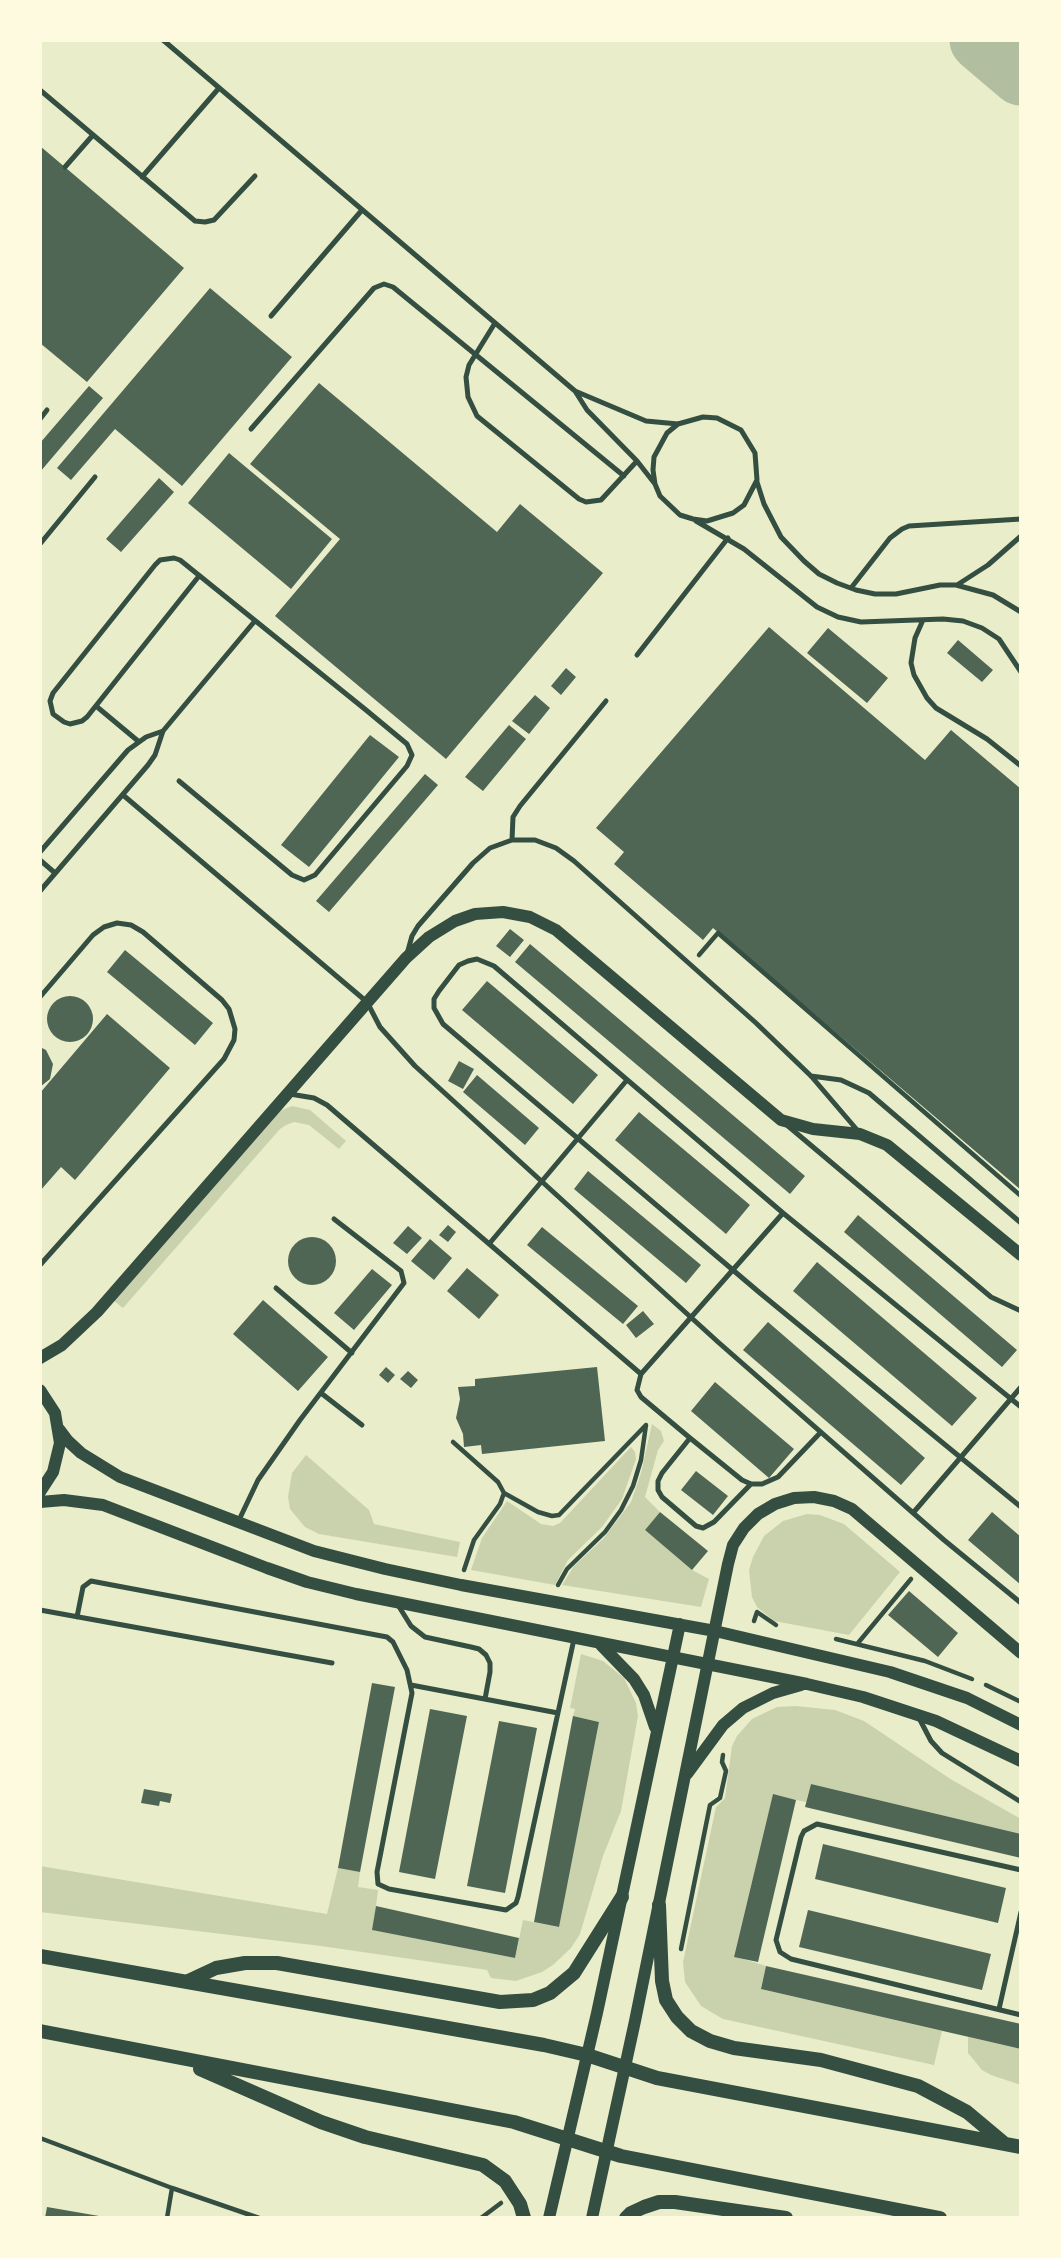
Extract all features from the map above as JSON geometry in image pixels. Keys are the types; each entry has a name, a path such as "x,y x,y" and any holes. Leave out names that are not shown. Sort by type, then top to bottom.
{"main road":[{"path":"186,1982 216,1968 245,1963 277,1963 500,2002 533,2000 550,1993 574,1973 622,1897"},
{"path":"659,1905 662,1982 666,2000 677,2017 691,2031 710,2041 734,2048 821,2060 918,2086 967,2112 1005,2144"},
{"path":"40,1956 544,2045 587,2055 657,2078 1021,2147"},
{"path":"40,2031 514,2122 606,2152 940,2218"},
{"path":"180,2060 321,2122 365,2137 482,2165 505,2181 520,2204 524,2218"},
{"path":"626,2218 659,2202 786,2218"}],"street":[{"path":"40,1358 62,1345 97,1312 406,958 429,937 455,920 475,914 503,912 530,917 556,930 781,1120 813,1129 860,1134 887,1145 1021,1255"},
{"path":"40,1390 55,1413 59,1429 58,1458 53,1472 40,1492"},
{"path":"59,1429 81,1453 120,1477 314,1551 461,1585 715,1631 890,1672 967,1698 1021,1725"},
{"path":"592,2218 659,1905 727,1564 733,1545 744,1528 758,1514 775,1504 794,1498 814,1497 834,1501 852,1509 1021,1653"},
{"path":"40,1502 64,1500 103,1505 307,1582 863,1697 918,1715 1021,1760"},
{"path":"549,2218 622,1897 680,1624"},
{"path":"599,1644 635,1679 648,1704 656,1731"},
{"path":"685,1777 723,1725 743,1708 773,1693 807,1684"}],"lane":[{"path":"163,40 575,391 638,419 678,424 703,416 730,423 741,430 755,453 757,480 773,523 792,550 819,574 851,588 876,594 896,594 956,585 993,595 1021,612"},
{"path":"142,177 219,88"},
{"path":"40,90 195,221 214,220 254,176"},
{"path":"65,167 93,135"},
{"path":"271,316 362,210"},
{"path":"251,429 374,288 384,284 393,288 624,476"},
{"path":"495,323 469,365 466,388 471,407 477,416 586,502 601,500 637,461"},
{"path":"575,391 587,410 637,461 655,484"},
{"path":"40,419 47,411"},
{"path":"678,424 667,433 654,457 653,470 660,496 680,515 707,521 720,519 744,505 757,480"},
{"path":"40,544 95,477"},
{"path":"693,519 727,538 807,601 838,617 860,622 963,621 982,628 999,639 1021,672"},
{"path":"851,588 890,538 909,526 1021,519"},
{"path":"956,585 988,565 1021,536"},
{"path":"637,655 727,538"},
{"path":"179,781 292,875 304,880 315,875 411,760 411,748 407,744 180,560 174,558 160,560 155,565 53,692 50,701 53,713 70,724 82,721 199,576"},
{"path":"923,620 915,638 911,663 914,675 927,698 936,708 987,739 1021,766"},
{"path":"40,891 155,755 163,731 254,621"},
{"path":"512,840 513,817 520,806 606,701"},
{"path":"96,706 138,741"},
{"path":"40,852 128,750 138,741 163,731"},
{"path":"123,795 367,1002 380,1027 396,1048 821,1432 1021,1603"},
{"path":"406,958 412,936 418,926 473,863 490,848 512,840 535,840 556,848 692,963 811,1076 860,1134"},
{"path":"40,860 55,873"},
{"path":"40,997 93,935 104,927 117,923 131,925 143,932 222,1000 233,1018 235,1029 231,1050 225,1059 40,1265"},
{"path":"1021,1407 783,1213 494,966 477,959 459,965 435,999 437,1017 733,1270 1021,1507"},
{"path":"811,1076 841,1080 869,1093 1021,1223"},
{"path":"489,1244 627,1080"},
{"path":"287,1094 302,1094 327,1105 641,1374"},
{"path":"781,1120 991,1297 1021,1311"},
{"path":"783,1213 641,1374 637,1390 641,1397 690,1438 742,1480 751,1484 762,1485 778,1478 821,1432"},
{"path":"237,1523 258,1480 321,1392 402,1288 404,1278 401,1271 334,1219"},
{"path":"276,1288 352,1353"},
{"path":"913,1513 1021,1387"},
{"path":"321,1392 362,1425"},
{"path":"690,1438 662,1473 658,1490 662,1497 696,1526 703,1528 714,1522 751,1484"},
{"path":"77,1617 83,1587 91,1581 380,1634 393,1642 407,1670 411,1685 411,1702 377,1872 378,1884 389,1889 500,1910 506,1910 516,1903 574,1639"},
{"path":"397,1602 417,1633 479,1649 486,1655 490,1671 485,1699"},
{"path":"40,1610 332,1663"},
{"path":"411,1685 558,1713"},
{"path":"918,1715 942,1754 1021,1802"},
{"path":"1021,1871 817,1824 804,1831 801,1837 776,1940 780,1952 791,1959 1021,2015"},
{"path":"999,2010 1021,1912"}],"path":[{"path":"692,963 718,933 1021,1196"},
{"path":"453,1442 498,1482 504,1493 538,1512 552,1516 559,1515 646,1425 641,1460 633,1486 621,1510 605,1532 567,1569 558,1584 555,1601"},
{"path":"461,1585 474,1540 500,1504 504,1493"},
{"path":"858,1643 921,1567"},
{"path":"681,1952 710,1805 720,1798 726,1771 722,1762 724,1747"},
{"path":"40,2138 259,2218"},
{"path":"167,2218 172,2188"},
{"path":"481,2218 507,2198"}],"green space":[{"path":"292,1106 310,1110 346,1141 339,1149 309,1125 294,1122 280,1129 123,1308 114,1301 275,1113"},
{"path":"652,1424 661,1431 664,1441 658,1450 645,1497 660,1512 645,1530 692,1570 709,1579 701,1607 562,1585 574,1566 603,1539 631,1502 641,1473"},
{"path":"631,1447 636,1459 622,1499 602,1527 568,1560 555,1585 471,1570 482,1538 507,1501 541,1524 553,1526 560,1523"},
{"path":"306,1455 369,1510 374,1524 460,1542 457,1557 319,1534 305,1527 290,1509 288,1497 292,1473"},
{"path":"807,1514 820,1515 844,1524 900,1572 849,1635 774,1621 757,1607 752,1597 749,1570 764,1536 783,1521"},
{"path":"581,1654 603,1661 624,1678 636,1703 638,1716 621,1811 603,1856 580,1934 571,1948 542,1972 516,1981 491,1978 487,1970 321,1946 40,1912 40,1866 327,1914 338,1868 360,1872 358,1887 378,1890 373,1930 515,1958 523,1920 558,1927 599,1722 573,1716 575,1709 570,1708"},
{"path":"777,1707 835,1710 864,1721 952,1780 1021,1819 1021,1834 811,1784 806,1802 773,1795 734,1956 766,1966 761,1989 942,2031 934,2065 723,2019 701,2006 685,1982 683,1962 716,1807 725,1798 732,1746 752,1719"},
{"path":"968,2037 1021,2049 1021,2085 982,2070 968,2053"}],"building":[{"path":"40,146 184,268 87,382 40,343"},
{"path":"210,288 292,357 182,486 115,429 71,480 57,468"},
{"path":"319,383 497,532 520,504 603,573 446,759 275,616 340,539 250,464"},
{"path":"89,386 103,398 40,472 40,443"},
{"path":"229,453 332,539 291,589 188,503"},
{"path":"159,478 174,492 121,552 106,539"},
{"path":"769,627 925,760 951,730 1021,789 1021,1190 713,928 703,940 614,864 624,852 596,828"},
{"path":"828,628 888,678 867,703 807,653"},
{"path":"958,640 993,670 982,682 947,653"},
{"path":"566,668 576,677 561,695 551,686"},
{"path":"535,695 550,708 529,734 512,721"},
{"path":"509,725 526,739 483,791 465,777"},
{"path":"370,735 399,757 309,867 281,845"},
{"path":"425,774 438,785 329,912 316,901"},
{"path":"510,929 524,940 510,957 496,946"},
{"path":"530,944 805,1176 790,1194 515,962"},
{"path":"125,950 213,1023 195,1045 107,972"},
{"path":"487,981 598,1075 573,1104 462,1010"},
{"path":"70,996 87,1002 93,1019 87,1036 70,1042 53,1036 47,1019 53,1002"},
{"path":"107,1014 170,1068 75,1180 61,1167 40,1191 40,1093"},
{"path":"40,1047 46,1050 53,1064 50,1079 40,1087"},
{"path":"459,1061 474,1069 463,1089 448,1081"},
{"path":"477,1075 539,1128 525,1145 463,1092"},
{"path":"639,1112 750,1205 726,1234 615,1140"},
{"path":"588,1171 701,1265 686,1283 574,1189"},
{"path":"858,1215 1017,1350 1002,1367 844,1232"},
{"path":"448,1225 456,1232 448,1242 439,1235"},
{"path":"408,1226 422,1238 407,1254 393,1243"},
{"path":"542,1227 638,1306 623,1324 527,1245"},
{"path":"312,1237 321,1238 329,1244 335,1252 335,1270 329,1278 321,1284 312,1285 303,1284 295,1278 289,1270 288,1261 289,1252 295,1244 303,1238"},
{"path":"430,1239 452,1258 434,1280 411,1261"},
{"path":"817,1262 977,1398 952,1426 793,1291"},
{"path":"467,1268 499,1295 479,1319 447,1291"},
{"path":"372,1269 392,1285 354,1330 334,1313"},
{"path":"263,1300 328,1357 298,1391 233,1334"},
{"path":"643,1311 654,1324 636,1338 626,1325"},
{"path":"768,1322 925,1458 901,1485 743,1350"},
{"path":"386,1367 395,1375 388,1383 379,1375"},
{"path":"597,1367 605,1441 482,1454 481,1445 464,1447 463,1434 456,1418 460,1399 458,1387 475,1386 475,1379"},
{"path":"408,1371 418,1380 411,1388 400,1379"},
{"path":"715,1382 794,1449 769,1478 691,1411"},
{"path":"696,1471 728,1496 713,1515 681,1490"},
{"path":"660,1512 708,1551 692,1570 645,1530"},
{"path":"992,1512 1021,1537 1021,1585 968,1540"},
{"path":"909,1591 958,1633 938,1657 888,1615"},
{"path":"372,1683 395,1687 360,1872 338,1868"},
{"path":"430,1709 467,1716 435,1879 399,1872"},
{"path":"573,1716 599,1722 559,1927 534,1922"},
{"path":"499,1721 537,1728 505,1893 467,1886"},
{"path":"811,1784 1021,1834 1021,1858 805,1807"},
{"path":"144,1789 172,1794 170,1803 160,1801 159,1806 141,1803"},
{"path":"773,1794 796,1800 758,1962 734,1957"},
{"path":"823,1844 1006,1888 998,1923 815,1879"},
{"path":"376,1906 519,1938 515,1958 372,1930"},
{"path":"808,1910 991,1954 982,1990 799,1947"},
{"path":"766,1966 1021,2024 1021,2049 761,1989"},
{"path":"47,2207 99,2216 99,2218 45,2218"}],"taxiway":[{"path":"981,40 1021,74"}]}
